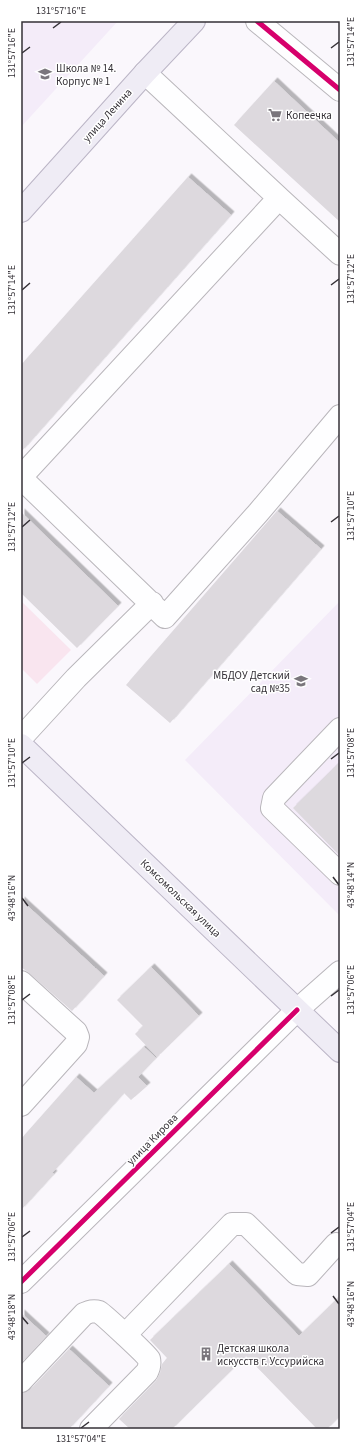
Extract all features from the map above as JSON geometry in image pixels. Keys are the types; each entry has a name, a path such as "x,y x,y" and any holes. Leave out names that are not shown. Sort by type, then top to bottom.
{"main road":[{"name":"улица Ленина","path":"21,211 145,73 194,21"},
{"name":"Комсомольская улица","path":"21,745 340,1051"}],"street":[{"path":"257,21 340,90"},
{"path":"145,73 340,254"},
{"path":"280,198 21,477 165,616 258,513 340,416"},
{"path":"21,738 76,678 152,603"},
{"path":"340,729 274,798 272,808 340,874"},
{"name":"улица Кирова","path":"21,1282 297,1010 340,972"},
{"path":"21,982 76,1032 78,1038 76,1044 21,1105"},
{"path":"125,1335 232,1224 246,1224 297,1274 308,1275 336,1244 340,1246"},
{"path":"21,1381 84,1314 91,1311 100,1313 125,1335 149,1360 149,1366 147,1372 91,1429"}],"shaded area":[{"name":"Школа № 14. Корпус № 1","path":"21,21 118,21 21,127"},
{"path":"21,601 71,650 37,684 21,668"},
{"name":"МБДОУ Детский сад №35","path":"340,601 340,916 185,760"}],"building":[{"path":"274,81 340,143 340,222 234,125"},
{"path":"188,177 231,215 21,452 21,365"},
{"path":"277,511 321,549 170,723 126,685"},
{"path":"21,512 118,606 77,648 21,593"},
{"path":"340,762 340,856 293,808"},
{"path":"21,900 104,976 72,1011 21,967"},
{"path":"151,967 199,1016 157,1057 135,1034 143,1026 117,1000"},
{"path":"144,1047 156,1058 138,1077 147,1086 131,1100 124,1093 21,1210 21,1139 76,1077 94,1093"},
{"name":"Детская школа искусств г. Уссурийска","path":"229,1264 299,1336 340,1296 340,1416 327,1429 317,1429 246,1356 172,1429 130,1429 119,1419 156,1381 162,1364 167,1358 150,1340"},
{"path":"21,1313 46,1336 21,1363"},
{"path":"69,1349 109,1386 69,1429 21,1429 21,1393 25,1393 30,1390"}],"cycle path":[{"path":"257,21 340,90"},
{"path":"21,1282 297,1010"}],"place":[{"name":"Школа № 14. Корпус № 1","path":"45,74"},
{"name":"Копеечка","path":"275,115"},
{"name":"МБДОУ Детский сад №35","path":"301,681"},
{"name":"Детская школа искусств г. Уссурийска","path":"206,1354"}]}
